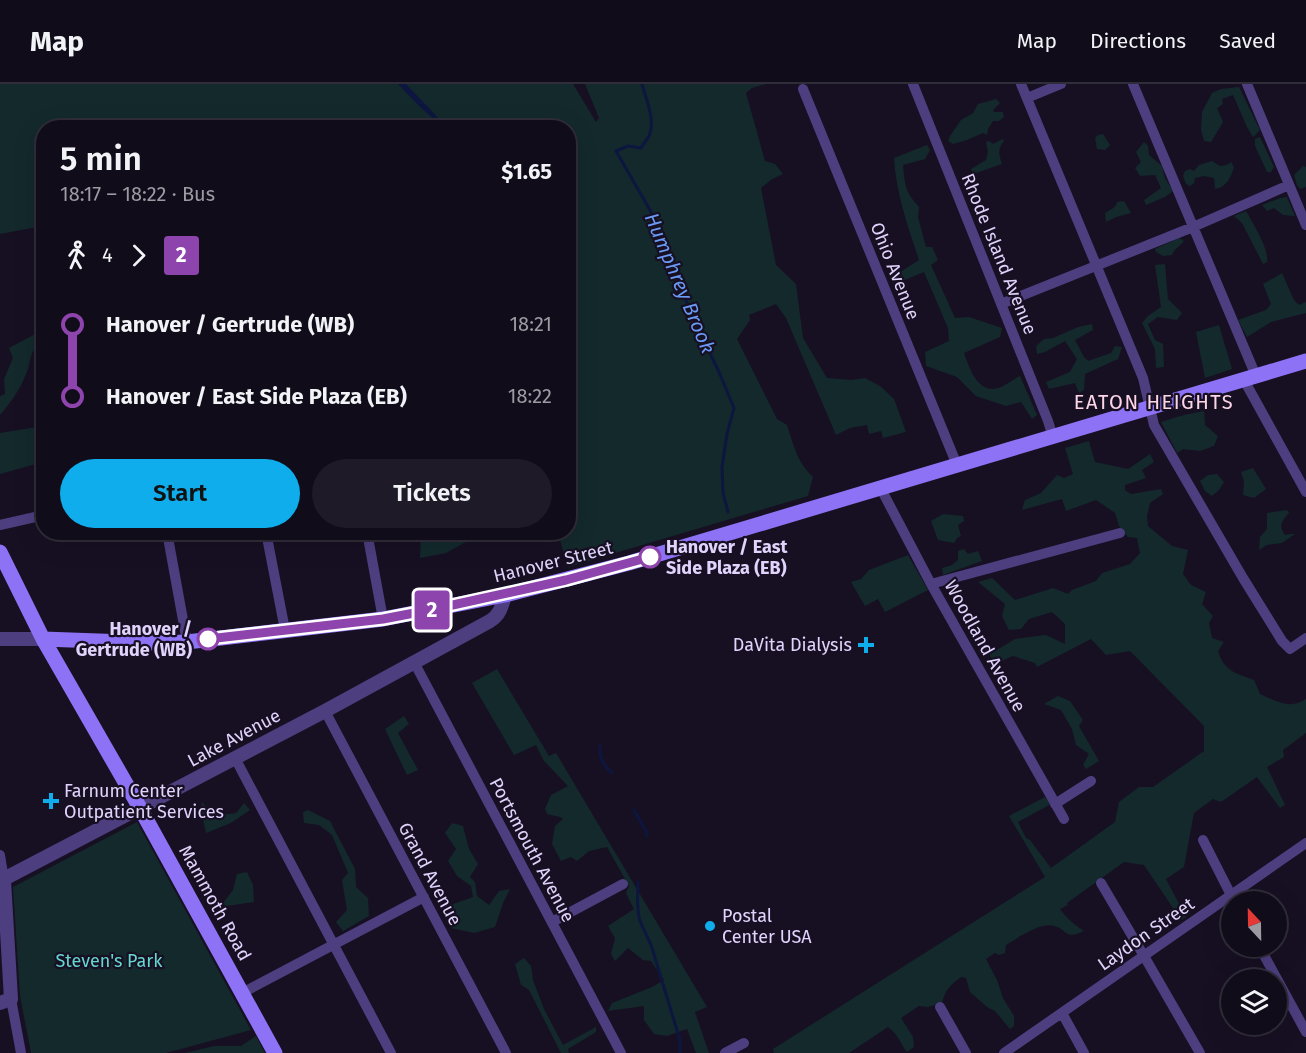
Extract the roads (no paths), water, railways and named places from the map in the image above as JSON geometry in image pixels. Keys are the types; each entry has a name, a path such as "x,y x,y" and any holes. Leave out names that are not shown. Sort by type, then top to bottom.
{"main road":[{"name":"Hanover Street","path":"43,639 126,643 187,642 383,619 498,596 629,564 1306,361"},
{"name":"Mammoth Road","path":"0,552 43,639 140,808 275,1053"}],"street":[{"name":"Rhode Island Avenue","path":"913,84 1053,437"},
{"path":"1021,84 1143,378 1154,425 1282,641 1290,649 1306,638"},
{"path":"1027,98 1061,84"},
{"path":"1133,84 1193,227 1250,378 1306,492"},
{"path":"1246,84 1306,225"},
{"name":"Ohio Avenue","path":"803,89 957,465"},
{"path":"1001,304 1193,227 1289,184"},
{"name":"Woodland Avenue","path":"880,487 931,584 1064,819"},
{"path":"0,525 36,517"},
{"path":"931,584 1120,533"},
{"path":"168,540 187,642"},
{"path":"268,540 285,630"},
{"path":"368,540 383,619"},
{"name":"Lake Avenue","path":"2,880 325,711 483,624 489,617 498,596"},
{"name":"Hanover Street","path":"0,639 43,639"},
{"name":"Portsmouth Avenue","path":"414,662 621,1053"},
{"name":"Grand Avenue","path":"325,711 506,1053"},
{"path":"235,758 391,1053"},
{"path":"1055,804 1091,781"},
{"path":"1203,840 1228,891"},
{"name":"Laydon Street","path":"1241,891 1306,843"},
{"path":"0,855 6,1001 21,1053"},
{"path":"552,922 623,884"},
{"path":"1101,884 1200,1053"},
{"path":"242,993 424,897"},
{"name":"Laydon Street","path":"1005,1053 1221,905"},
{"path":"1265,957 1306,1032"},
{"path":"940,1007 966,1053"},
{"path":"1062,1013 1083,1053"},
{"path":"726,1053 744,1043"}],"water":[{"path":"398,84 406,84 440,120 434,120"}],"waterway":[{"name":"Humphrey Brook","path":"642,84 651,117 649,136 641,148 628,146 616,151 650,210 673,261 690,312 734,408 722,467 723,493 728,512"},
{"name":"Humphrey Brook","path":"600,746 602,761 612,773"},
{"name":"Humphrey Brook","path":"634,810 647,836"},
{"name":"Humphrey Brook","path":"638,882 640,921 652,948 680,1040 680,1053"}],"place":[{"name":"Hanover / East Side Plaza (EB)","path":"650,557"},
{"name":"Hanover / Gertrude (WB)","path":"208,639"},
{"name":"DaVita Dialysis","path":"866,645"},
{"name":"Farnum Center Outpatient Services","path":"51,801"},
{"name":"Postal Center USA","path":"710,926"}],"district":[{"name":"EATON HEIGHTS","path":"1154,402"}],"park label":[{"name":"Steven's Park","path":"109,961"}]}
